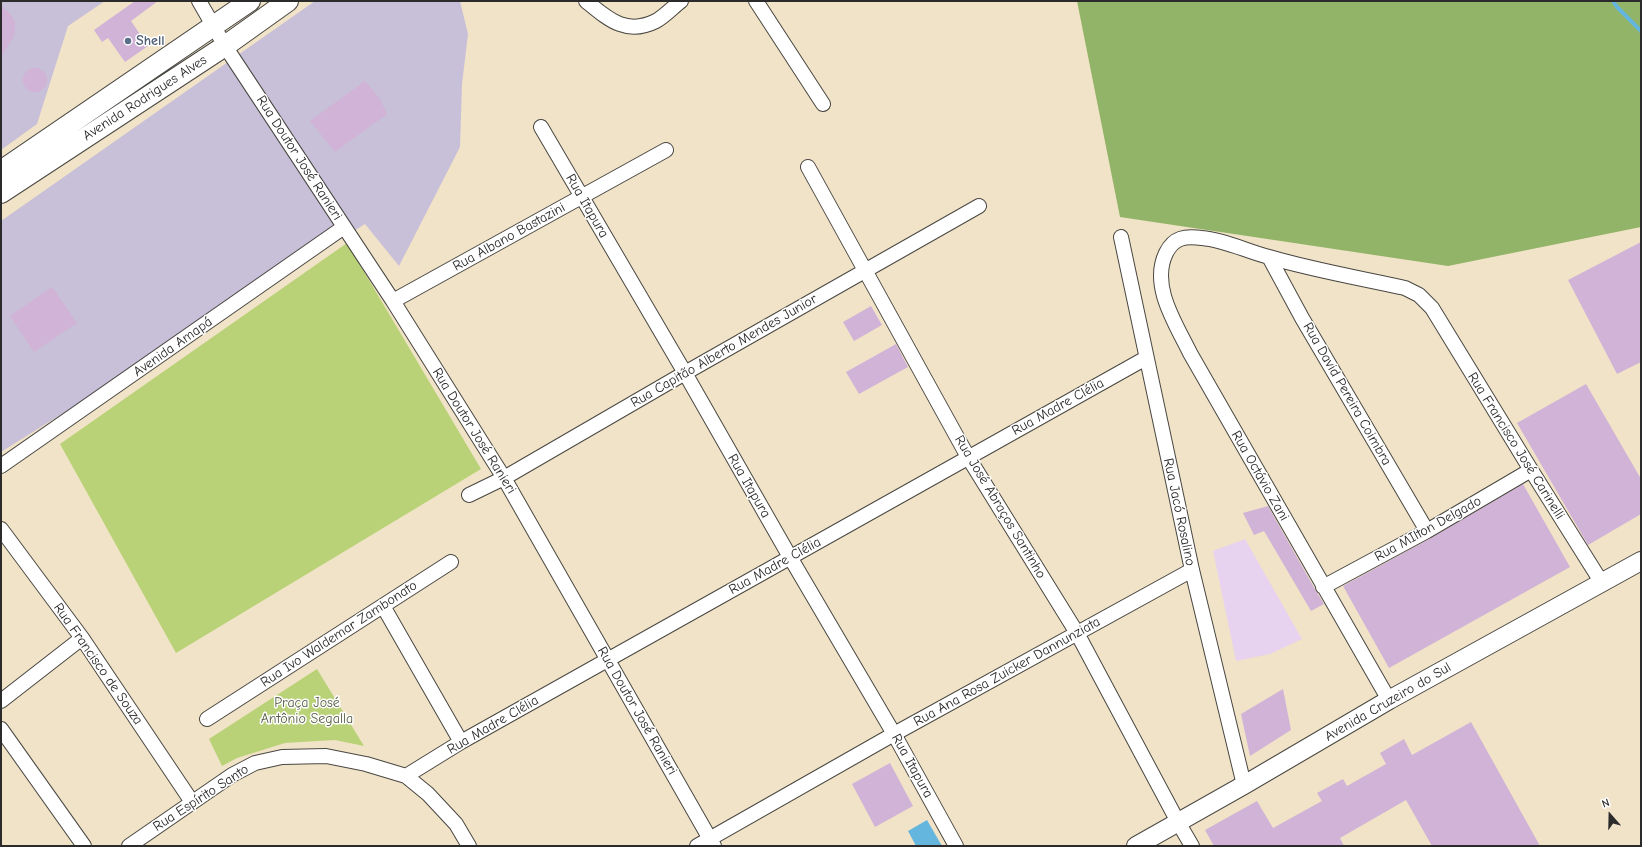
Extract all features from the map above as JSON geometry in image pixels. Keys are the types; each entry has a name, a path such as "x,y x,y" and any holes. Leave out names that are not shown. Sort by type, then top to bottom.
{"main road":[{"name":"Avenida Rodrigues Alves","path":"1,171 250,1"},
{"name":"Avenida Rodrigues Alves","path":"1,193 226,46 288,1"}],"street":[{"name":"Rua Doutor José Ranieri","path":"199,1 213,27 393,301 504,478 712,842"},
{"path":"586,1 604,16 623,26 637,26 656,21 681,1"},
{"path":"756,1 823,104"},
{"name":"Rua Itapura","path":"542,127 894,734 956,846"},
{"name":"Rua Albano Bastazini","path":"393,301 666,150"},
{"name":"Rua José Abraços Santinho","path":"808,167 968,457 1077,633 1192,846"},
{"name":"Rua Capitão Alberto Mendes Junior","path":"470,495 504,478 979,206"},
{"name":"Avenida Amapá","path":"1,466 344,227"},
{"name":"Rua Jacó Rosalino","path":"1121,237 1192,570 1244,785"},
{"name":"Rua Francisco José Carinelli","path":"1171,243 1180,239 1188,238 1214,240 1269,257 1406,288 1419,295 1432,308 1531,470 1602,582"},
{"name":"Rua Octávio Zani","path":"1171,243 1165,256 1162,270 1162,283 1172,315 1190,353 1323,588 1389,700"},
{"name":"Rua David Pereira Coimbra","path":"1269,257 1302,318 1427,531"},
{"name":"Rua Madre Clélia","path":"406,776 461,742 1146,358"},
{"name":"Rua MIlton Delgado","path":"1323,588 1427,531 1531,470"},
{"name":"Rua Francisco de Souza","path":"1,529 82,638 192,802"},
{"name":"Avenida Cruzeiro do Sul","path":"1136,846 1389,700 1641,561"},
{"name":"Rua Ivo Waldemar Zambonato","path":"207,719 451,562"},
{"name":"Rua Ana Rosa Zuicker Dannunziata","path":"697,846 712,842 894,734 1192,570"},
{"path":"383,606 461,742"},
{"path":"1,701 82,638"},
{"path":"1,729 84,846"},
{"name":"Rua Espírito Santo","path":"128,846 232,775 255,763 282,758 326,756 366,764 406,776"},
{"path":"406,776 428,794 456,824 469,846"}],"shaded area":[{"path":"1,1 105,1 68,26 37,124 1,150"},
{"path":"315,1 460,1 468,34 462,84 460,147 399,266 365,224 1,452 1,221"},
{"path":"1245,539 1302,639 1270,654 1236,661 1213,551"}],"green space":[{"path":"1077,1 1641,1 1641,227 1448,266 1120,217"},
{"path":"347,243 481,469 176,653 60,444"},
{"name":"Praça José Antônio Segalla","path":"317,669 364,746 335,740 285,743 237,758 222,766 209,739"}],"water":[{"path":"927,820 942,846 916,846 908,831"}],"building":[{"path":"135,1 158,1 131,21 148,46 125,62 108,38 102,42 94,30"},
{"path":"1,5 11,15 15,22 15,30 14,36 1,57"},
{"path":"35,68 44,71 47,80 44,89 35,92 26,89 23,80 26,71"},
{"path":"365,81 380,99 387,114 335,152 310,121"},
{"path":"1641,242 1641,362 1617,374 1568,280"},
{"path":"52,287 77,323 34,352 10,316"},
{"path":"871,306 882,325 854,341 843,322"},
{"path":"896,344 908,367 859,394 846,372"},
{"path":"1586,384 1641,479 1641,514 1588,545 1517,423"},
{"path":"1523,484 1570,567 1389,668 1343,586 1431,538"},
{"path":"1268,506 1324,604 1311,611 1264,531 1254,535 1243,513"},
{"path":"1283,689 1291,730 1250,756 1241,714"},
{"path":"1471,722 1540,846 1432,846 1406,800 1340,838 1344,846 1214,846 1205,830 1257,801 1273,828 1322,801 1317,793 1343,779 1347,786 1386,764 1380,753 1404,739 1412,755"},
{"path":"890,763 913,806 875,827 852,784"}],"waterway":[{"path":"1613,1 1641,31"}],"place":[{"name":"Shell","path":"128,41"}]}
